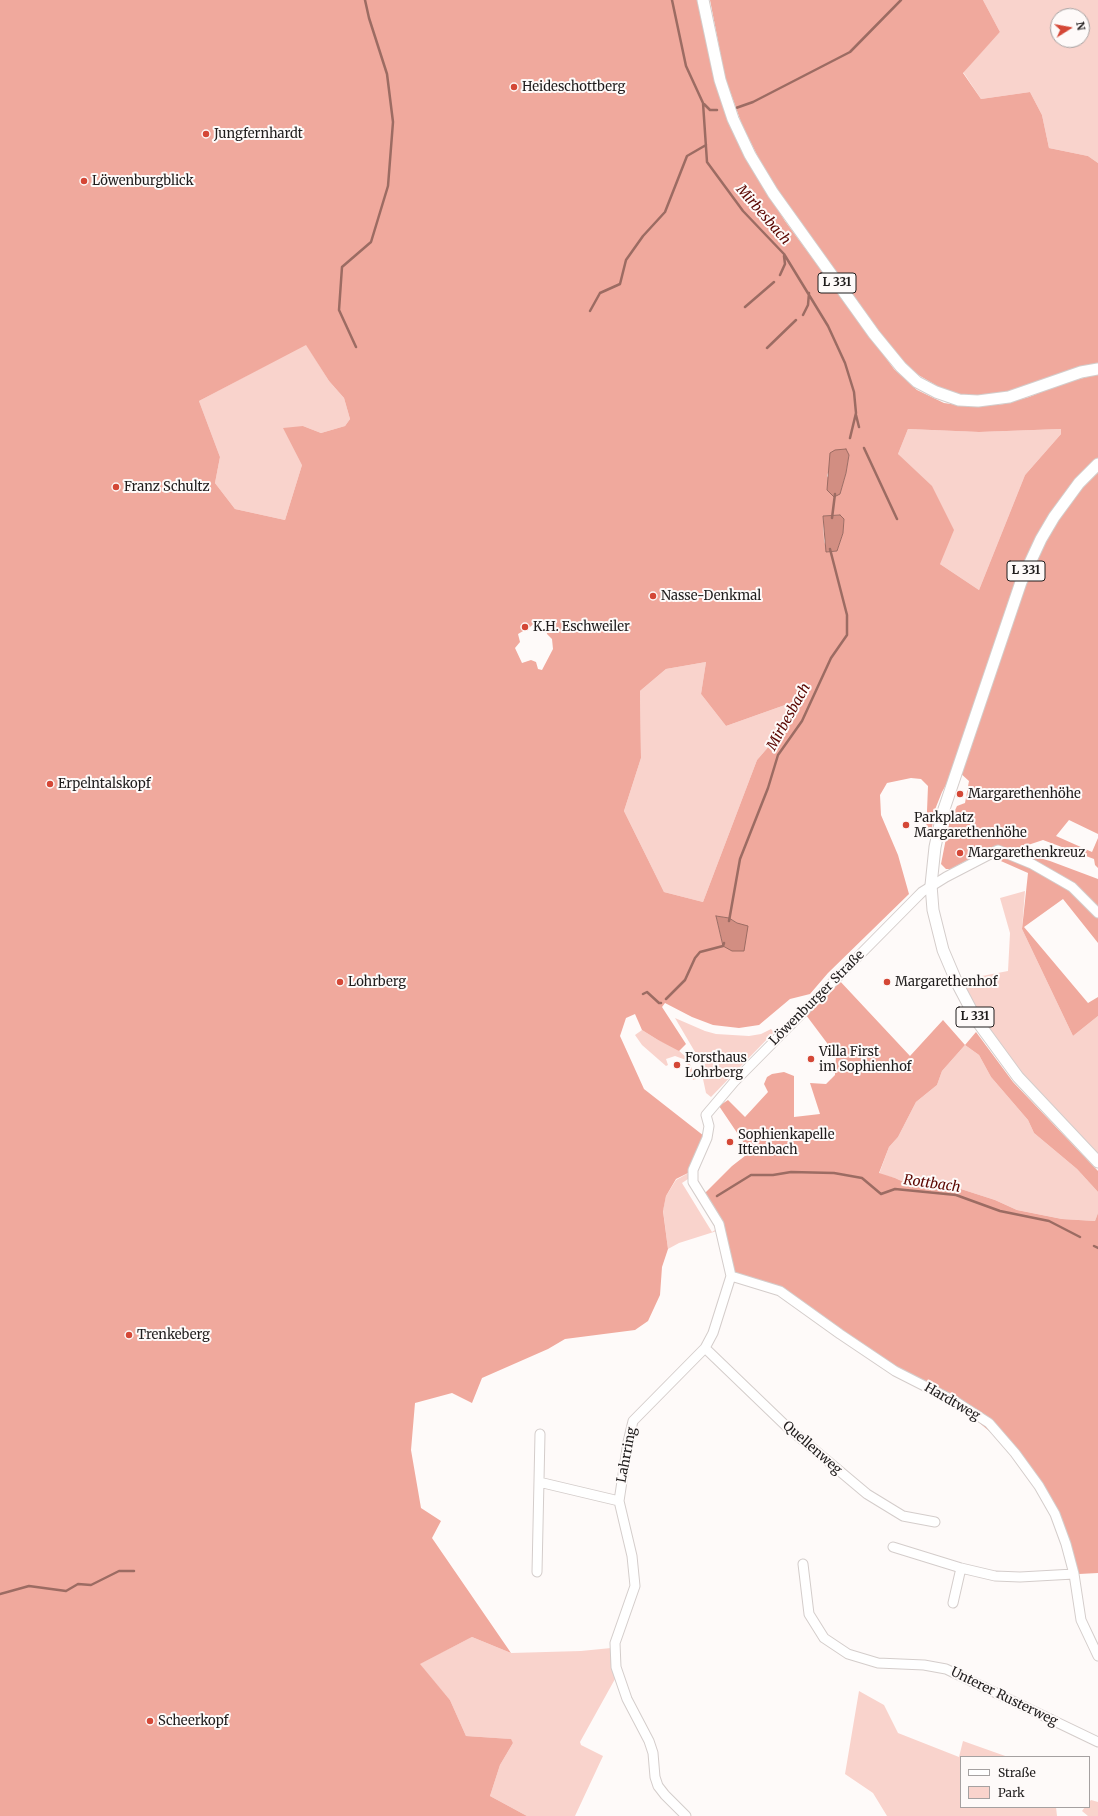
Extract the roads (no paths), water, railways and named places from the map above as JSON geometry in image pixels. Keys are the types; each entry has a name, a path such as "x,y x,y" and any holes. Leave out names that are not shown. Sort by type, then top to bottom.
{"main road":[{"name":"L 331","path":"703,0 720,80 733,119 750,155 772,193 874,334 900,367 917,382 936,392 959,400 978,401 1009,397 1081,372 1098,369"},
{"name":"L 331","path":"1098,464 1066,498 1041,539 1014,600 942,815 935,847 932,886 933,910 943,950 957,983 977,1021 1018,1077 1098,1162"}],"street":[{"name":"Löwenburger Straße","path":"706,1115 734,1082 920,895 932,886 998,850 1032,864 1072,887 1098,913"},
{"name":"Lahrring","path":"686,1816 664,1795 658,1786 655,1777 653,1753 649,1741 627,1699 616,1667 615,1643 635,1586 632,1556 619,1501 628,1442 633,1421 705,1348 714,1333 731,1276 720,1224 699,1194 693,1182 693,1170 707,1138 709,1126 706,1115"},
{"name":"Hardtweg","path":"731,1276 780,1291 895,1371 958,1402 989,1423 1015,1453 1048,1499 1066,1544 1074,1574 1081,1620 1098,1656"},
{"name":"Quellenweg","path":"705,1348 786,1426 867,1494 903,1516 935,1522"},
{"path":"537,1572 540,1434"},
{"path":"539,1482 619,1501"},
{"path":"893,1547 961,1568 1002,1576 1020,1577 1074,1574"},
{"name":"Unterer Rusterweg","path":"804,1564 809,1614 824,1638 848,1654 878,1663 924,1665 946,1669 1098,1742"},
{"path":"953,1603 961,1568"}],"waterway":[{"path":"356,347 339,310 342,267 371,242 388,186 393,122 387,74 369,18 365,0"},
{"name":"Mirbesbach","path":"672,0 686,66 703,103 707,162 743,211 784,254 828,326 845,363 854,392 856,413 850,438"},
{"path":"736,108 753,102 850,52 901,0"},
{"path":"704,104 710,110 717,110"},
{"path":"590,311 600,293 620,284 626,260 643,236 665,212 687,156 706,145"},
{"path":"780,275 785,264 784,256"},
{"path":"745,307 774,282"},
{"path":"803,315 808,305 809,293"},
{"path":"767,348 796,320"},
{"name":"Mirbesbach","path":"856,415 859,427"},
{"path":"864,448 897,519"},
{"name":"Mirbesbach","path":"832,518 835,494"},
{"name":"Mirbesbach","path":"729,921 740,859 768,788 778,755 802,721 831,658 847,635 847,615 830,549"},
{"name":"Mirbesbach","path":"666,999 685,980 695,958 700,952 723,946 724,943"},
{"name":"Mirbesbach","path":"643,994 647,992 659,1003 661,1003"},
{"name":"Rottbach","path":"717,1196 751,1175 773,1175 791,1172 834,1173 862,1178 881,1194 895,1189 956,1195 1000,1211 1049,1221 1080,1237"},
{"name":"Rottbach","path":"1094,1246 1098,1248"},
{"path":"0,1594 29,1586 66,1591 78,1584 91,1585 119,1571 134,1571"}],"place":[{"name":"Heideschottberg","path":"514,87"},
{"name":"Jungfernhardt","path":"206,134"},
{"name":"Löwenburgblick","path":"84,181"},
{"name":"Franz Schultz","path":"116,487"},
{"name":"Nasse-Denkmal","path":"653,596"},
{"name":"K.H. Eschweiler","path":"525,627"},
{"name":"Erpelntalskopf","path":"50,784"},
{"name":"Margarethenhöhe","path":"960,794"},
{"name":"Parkplatz Margarethenhöhe","path":"906,825"},
{"name":"Margarethenkreuz","path":"960,853"},
{"name":"Lohrberg","path":"340,982"},
{"name":"Margarethenhof","path":"887,982"},
{"name":"Villa First im Sophienhof","path":"811,1059"},
{"name":"Forsthaus Lohrberg","path":"677,1065"},
{"name":"Sophienkapelle Ittenbach","path":"730,1142"},
{"name":"Trenkeberg","path":"129,1335"},
{"name":"Scheerkopf","path":"150,1721"}]}
